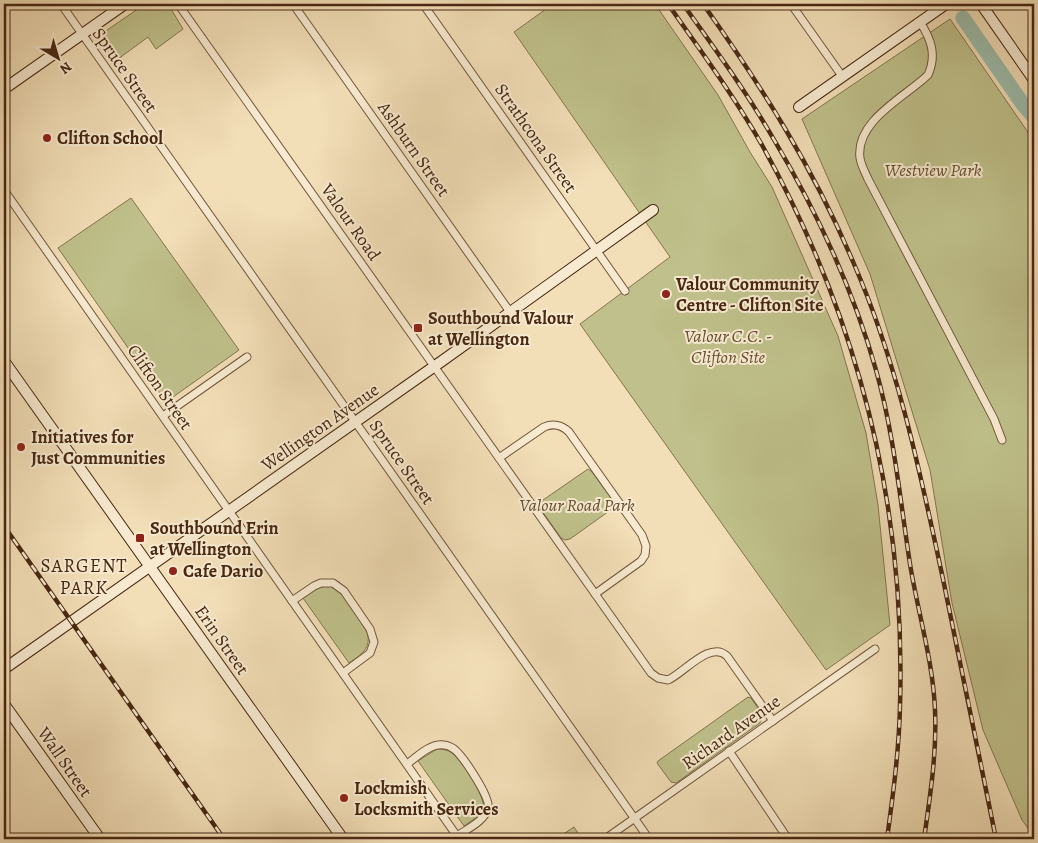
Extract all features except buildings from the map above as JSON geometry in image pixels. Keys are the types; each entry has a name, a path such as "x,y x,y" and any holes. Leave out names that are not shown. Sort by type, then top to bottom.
{"street":[{"name":"Spruce Street","path":"61,4 649,839"},
{"path":"4,89 125,4"},
{"name":"Valour Road","path":"178,4 653,676 668,680 704,654 712,651 722,652 727,656 773,721"},
{"name":"Ashburn Street","path":"293,4 510,312"},
{"name":"Strathcona Street","path":"423,4 625,290"},
{"path":"791,4 842,76"},
{"path":"799,107 946,4"},
{"path":"981,4 1034,80"},
{"path":"920,22 932,43 932,67 923,80 875,118 864,132 860,144 860,158 868,179 994,419 1002,440"},
{"name":"Clifton Street","path":"4,190 228,512 458,837 481,819 488,810 489,805 485,792 458,753 448,746 438,745 407,764"},
{"name":"Wellington Avenue","path":"4,669 356,422 653,210"},
{"path":"163,416 247,357"},
{"name":"Erin Street","path":"4,361 343,839"},
{"path":"499,458 544,427 552,425 561,426 569,432 622,506 642,535 646,552 641,561 595,594"},
{"path":"292,602 321,583 333,583 344,591 370,629 374,642 370,653 343,673"},
{"name":"Richard Avenue","path":"605,839 875,648"},
{"name":"Wall Street","path":"4,704 100,839"},
{"path":"729,751 788,839"}],"green space":[{"path":"145,4 168,4 183,29 156,49 148,37 114,62 97,37"},
{"name":"Valour C.C. - Clifton Site","path":"553,4 655,4 718,95 772,187 838,336 866,433 878,505 890,625 826,670 580,324 670,257 514,32"},
{"name":"Westview Park","path":"950,19 1034,141 1034,836 1022,820 983,730 952,603 930,470 870,274 802,119"},
{"path":"131,198 239,350 166,402 58,248"},
{"name":"Valour Road Park","path":"588,469 614,502 615,506 570,539 565,540 561,538 540,508 540,504"},
{"path":"329,586 346,599 367,632 367,647 349,663 303,598 320,587"},
{"path":"748,697 751,698 763,716 760,723 676,783 671,782 657,763 658,761"},
{"path":"437,749 449,751 456,757 481,795 483,802 482,810 464,826 418,761"},
{"path":"574,827 582,839 556,839"}],"waterway":[{"path":"963,18 1022,103 1034,117"}],"railway":[{"path":"668,4 740,109 762,145 796,211 825,278 850,346 870,416 885,487 895,559 900,632 898,740 887,839"},
{"path":"683,4 752,103 804,193 845,280 876,370 892,442 913,582 934,692 934,759 924,839"},
{"path":"703,4 746,66 804,162 822,195 870,302 895,380 926,499 996,839"},
{"path":"4,526 224,839"}],"place":[{"name":"Clifton School","path":"47,138"},
{"name":"Valour Community Centre - Clifton Site","path":"666,294"},
{"name":"Southbound Valour at Wellington","path":"418,328"},
{"name":"Initiatives for Just Communities","path":"21,447"},
{"name":"Southbound Erin at Wellington","path":"140,538"},
{"name":"Cafe Dario","path":"173,571"},
{"name":"Lockmish Locksmith Services","path":"344,798"}],"district":[{"name":"SARGENT PARK","path":"84,577"}]}
